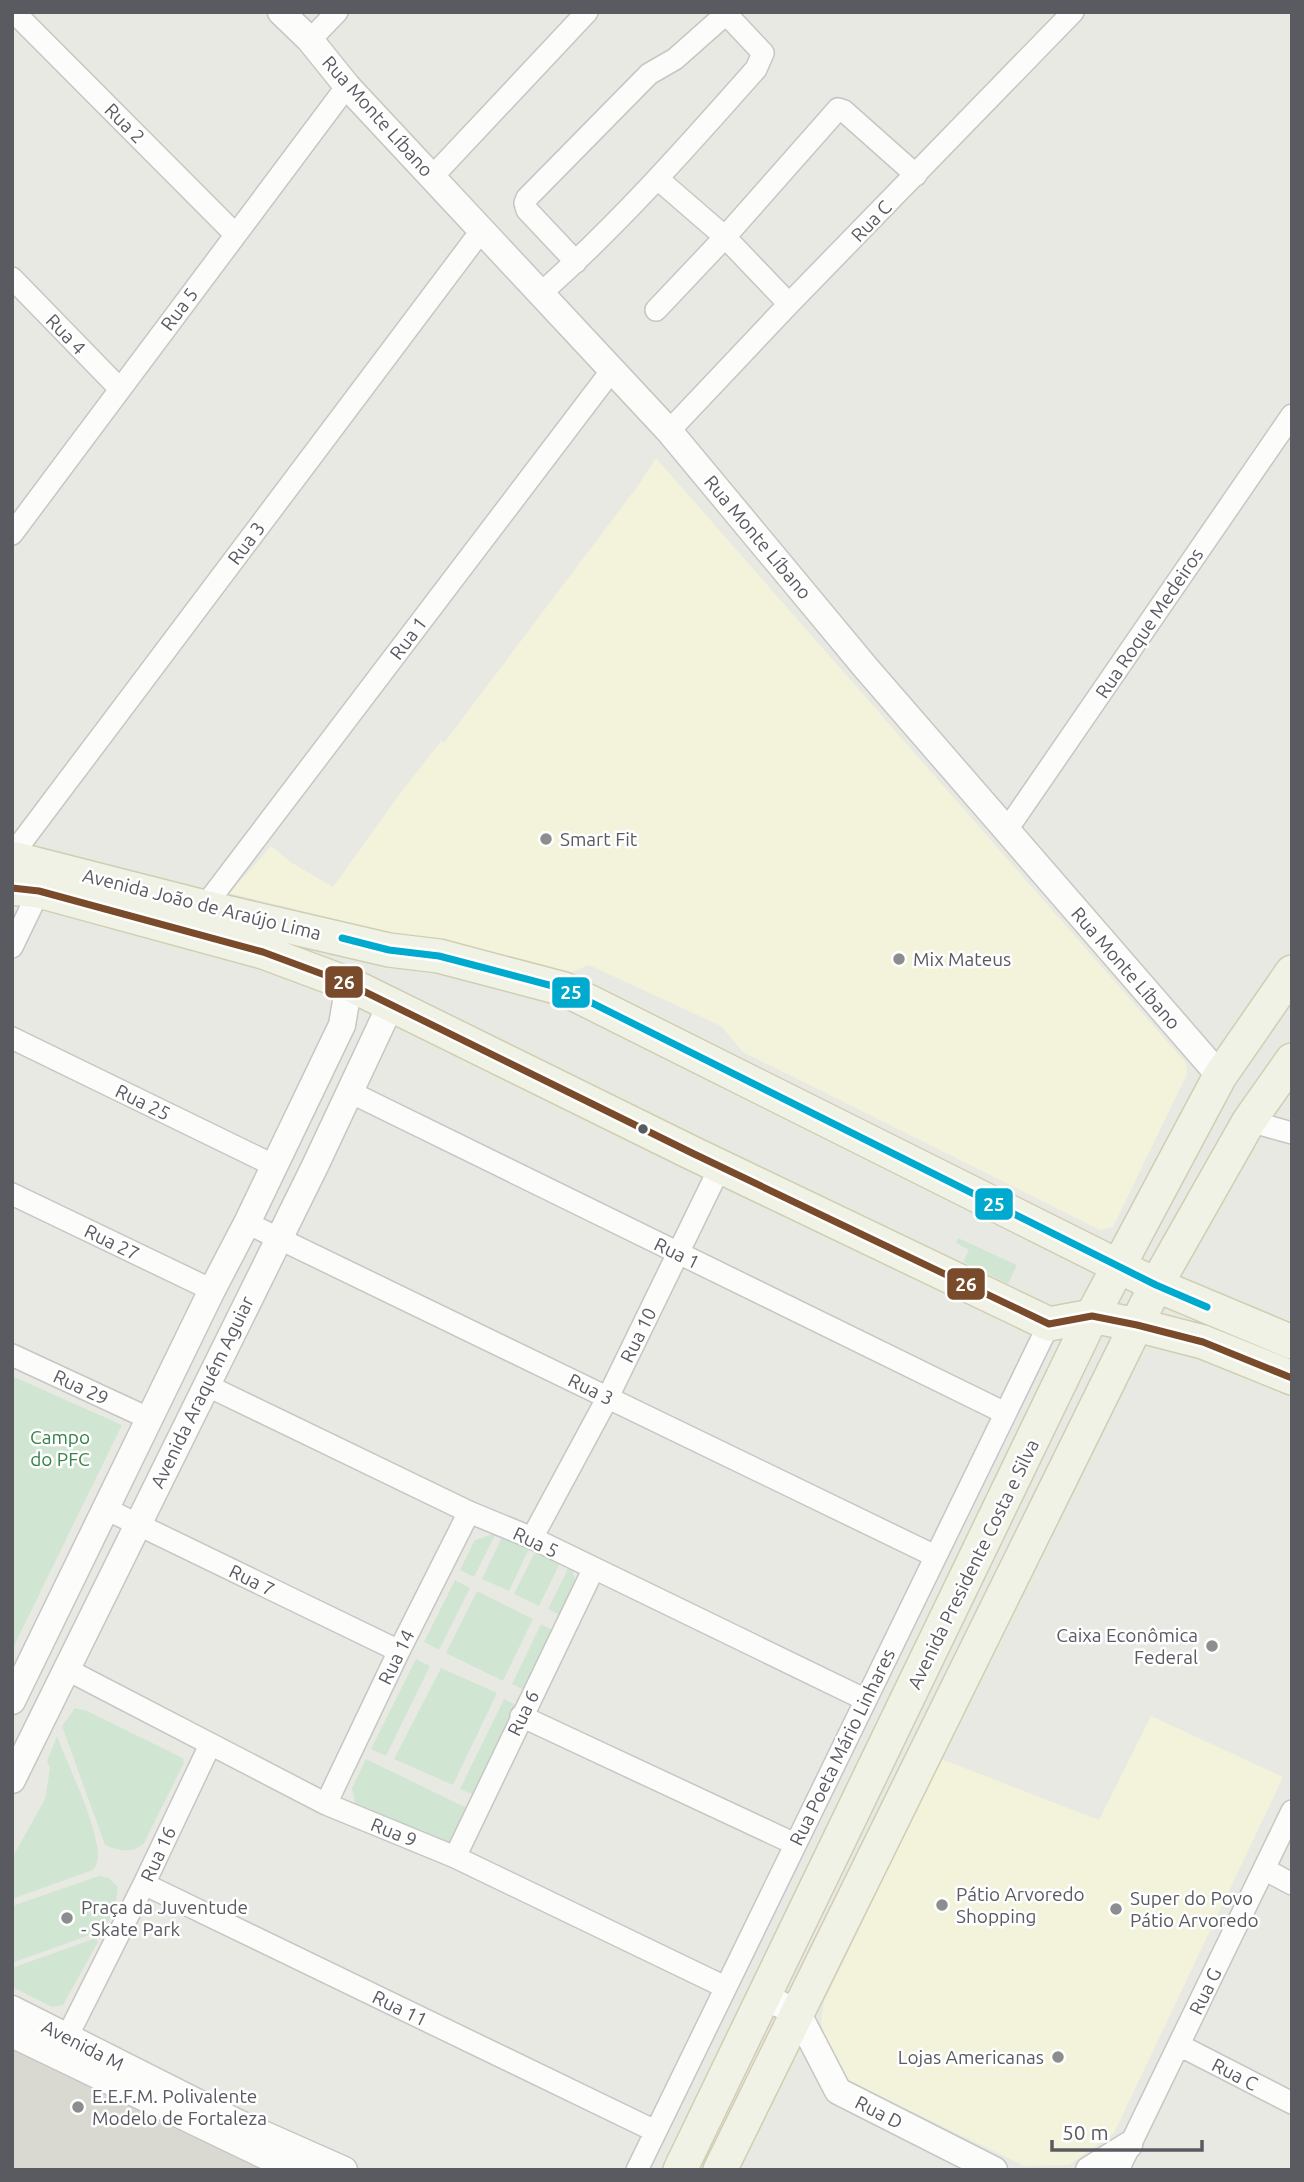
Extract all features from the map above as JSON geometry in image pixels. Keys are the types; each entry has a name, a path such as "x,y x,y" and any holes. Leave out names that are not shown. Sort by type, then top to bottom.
{"main road":[{"name":"Avenida João de Araújo Lima","path":"12,857 389,950 439,956 564,989 1156,1285 1292,1342"},
{"name":"Avenida João de Araújo Lima","path":"25,890 263,952 349,984 720,1167 1049,1324"},
{"name":"Avenida Presidente Costa e Silva","path":"680,2170 1092,1316 1220,1076 1292,972"},
{"name":"Avenida Presidente Costa e Silva","path":"720,2170 1156,1285 1249,1121 1292,1060"},
{"path":"1049,1324 1092,1316 1136,1325 1203,1342 1292,1378"}],"street":[{"name":"Rua 2","path":"14,12 235,234"},
{"name":"Rua Monte Líbano","path":"281,12 310,40 347,86 670,431 866,668 1220,1076"},
{"path":"310,40 337,12"},
{"path":"433,176 587,12"},
{"name":"Rua C","path":"670,431 789,304 1073,12"},
{"path":"540,294 576,262 658,179 756,69 764,53 732,20 724,17 719,20 675,59 649,74 527,198 527,210 576,262"},
{"name":"Rua 5","path":"12,534 347,86"},
{"path":"656,310 725,237 838,109 844,111 916,175"},
{"path":"658,179 725,237 789,304"},
{"name":"Rua 3","path":"12,857 481,230"},
{"name":"Rua 4","path":"12,278 120,389"},
{"name":"Rua 1","path":"204,906 612,370"},
{"name":"Rua Roque Medeiros","path":"1006,831 1292,415"},
{"path":"12,947 25,890"},
{"name":"Avenida Araquém Aguiar","path":"12,1702 342,1025 349,984"},
{"name":"Avenida Araquém Aguiar","path":"12,1780 391,1004"},
{"name":"Rua 25","path":"12,1038 275,1166"},
{"name":"Rua 1","path":"349,1092 1005,1413"},
{"path":"1249,1121 1292,1133"},
{"name":"Rua 10","path":"532,1538 608,1397 720,1167"},
{"name":"Rua 27","path":"12,1194 212,1290"},
{"name":"Rua 3","path":"247,1223 935,1556"},
{"name":"Rua Poeta Mário Linhares","path":"637,2170 1049,1324"},
{"name":"Rua 29","path":"12,1355 150,1419"},
{"name":"Rua 5","path":"206,1385 469,1512 532,1538 593,1570 866,1700"},
{"name":"Rua 7","path":"106,1509 399,1651"},
{"name":"Rua 14","path":"326,1804 469,1512"},
{"name":"Rua 6","path":"455,1857 593,1570"},
{"name":"Rua 9","path":"66,1669 326,1804 455,1857 725,1987"},
{"path":"521,1716 795,1844"},
{"name":"Rua 16","path":"67,2037 210,1745"},
{"name":"Rua G","path":"1118,2170 1292,1811"},
{"path":"1264,1869 1292,1884"},
{"name":"Rua 11","path":"144,1884 655,2131"},
{"path":"764,1997 797,2012"},
{"name":"Avenida M","path":"12,2009 234,2131 295,2170"},
{"name":"Rua D","path":"797,2012 838,2091 994,2170"},
{"name":"Avenida M","path":"12,2034 234,2131 344,2170"},
{"name":"Rua C","path":"1179,2045 1292,2103"},
{"path":"1089,2170 1129,2145"}],"shaded area":[{"path":"656,458 1186,1063 1187,1074 1113,1227 1100,1230 743,1052 721,1026 589,965 563,975 230,893 271,846 292,863 333,887 396,799 441,741 444,743"},
{"path":"1151,1716 1283,1777 1114,2133 1069,2165 1024,2166 849,2081 834,2063 824,2040 821,2023 824,2002 941,1759 1099,1820"},
{"name":"E.E.F.M. Polivalente Modelo de Fortaleza","path":"12,2045 276,2170 12,2170"}],"green space":[{"path":"958,1238 1017,1265 1008,1284 963,1262 969,1250 956,1243"},
{"name":"Campo do PFC","path":"12,1376 122,1425 12,1650"},
{"path":"496,1533 474,1577 460,1570 475,1540"},
{"path":"502,1537 529,1549 509,1591 482,1579"},
{"path":"535,1552 560,1563 539,1606 514,1594"},
{"path":"569,1567 578,1587 564,1617 548,1609"},
{"path":"455,1580 470,1588 439,1650 424,1642"},
{"path":"477,1591 533,1619 503,1681 446,1653"},
{"path":"541,1624 557,1632 528,1692 512,1684"},
{"path":"416,1659 430,1666 386,1756 371,1749"},
{"path":"441,1668 497,1693 453,1785 394,1759"},
{"path":"504,1699 520,1707 478,1797 460,1789"},
{"path":"75,1708 87,1711 183,1758 184,1763 144,1843 135,1849 121,1850 105,1845 62,1726"},
{"path":"57,1736 90,1818 98,1848 97,1861 93,1870 12,1899 12,1858 45,1799 50,1768 47,1761"},
{"path":"366,1759 471,1810 456,1842 443,1848 356,1808 352,1788"},
{"path":"99,1876 109,1878 118,1887 113,1911 101,1931 12,1963 12,1906"},
{"path":"96,1938 98,1942 63,2005 52,2007 12,1987 12,1968"}],"transit line":[{"name":"26","path":"12,888 39,891 263,952 349,984 692,1153 1049,1324 1092,1316 1137,1325 1203,1342 1292,1378"},
{"name":"25","path":"342,938 389,950 439,956 564,989 1156,1285 1207,1307"}],"place":[{"name":"Smart Fit","path":"546,839"},
{"name":"Mix Mateus","path":"899,959"},
{"name":"Caixa Econômica Federal","path":"1212,1646"},
{"name":"Pátio Arvoredo Shopping","path":"942,1905"},
{"name":"Super do Povo Pátio Arvoredo","path":"1116,1909"},
{"name":"Praça da Juventude - Skate Park","path":"67,1918"},
{"name":"Lojas Americanas","path":"1058,2057"},
{"name":"E.E.F.M. Polivalente Modelo de Fortaleza","path":"78,2107"}]}
